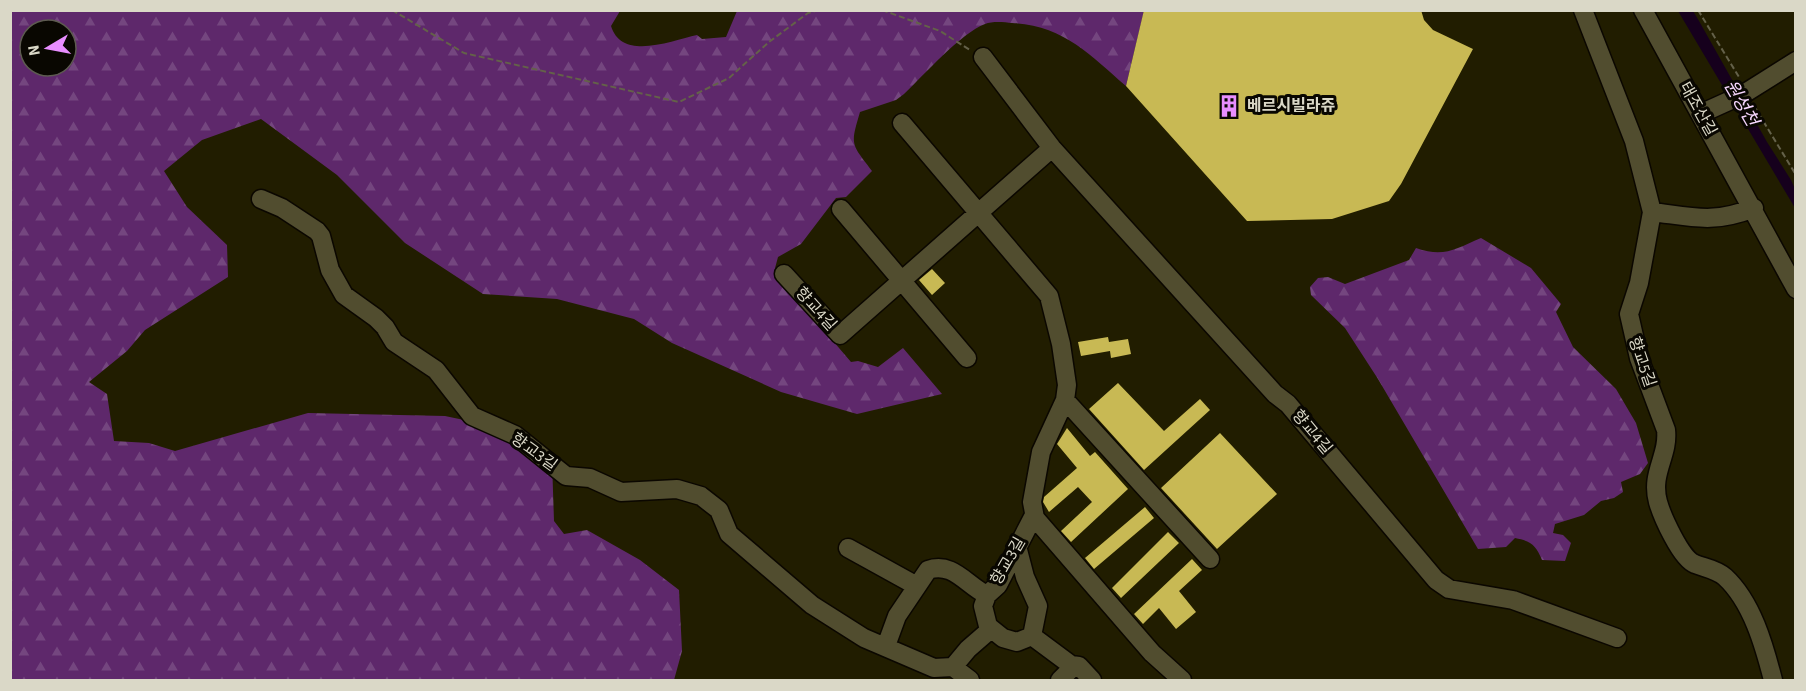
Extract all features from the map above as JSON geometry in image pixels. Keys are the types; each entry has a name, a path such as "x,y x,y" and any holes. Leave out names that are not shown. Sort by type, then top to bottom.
{"street":[{"name":"향교5길","path":"1583,10 1634,141 1652,212 1639,283 1629,314 1639,358 1666,430 1667,441 1655,482 1658,503 1680,549 1693,564 1710,568 1724,576 1740,597 1760,633 1773,681"},
{"name":"태조산길","path":"1643,10 1705,112 1796,289"},
{"name":"향교4길","path":"983,57 1052,148 1275,394 1288,404 1442,585 1513,600 1617,638"},
{"path":"1705,112 1742,95 1796,61"},
{"path":"902,123 976,213 1049,296 1067,386 1065,400 1041,452 1032,502 1034,515 1152,653 1182,681"},
{"name":"향교4길","path":"784,274 840,335 1052,148"},
{"name":"향교3길","path":"261,199 282,208 317,231 321,236 330,270 344,295 376,318 394,342 436,370 472,416 515,435 566,476 590,478 621,492 677,489 701,496 719,510 729,534 783,582 852,632 934,668 953,667"},
{"path":"1652,212 1704,219 1729,218 1754,208"},
{"path":"841,209 967,358"},
{"path":"1065,400 1210,559"},
{"name":"향교3길","path":"886,646 897,616 915,585 928,570 935,567 961,575 974,588 987,595 998,585 1034,515"},
{"path":"1017,546 1025,577 1038,606 1032,636"},
{"path":"848,548 915,585"},
{"path":"987,595 983,606 984,616 991,629 1010,642 1032,636"},
{"path":"970,681 953,667 968,649 991,629"},
{"path":"1032,636 1071,665 1079,666 1092,681"},
{"path":"1060,681 1071,665"}],"path":[{"path":"392,10 464,54 679,102 729,78 769,42 808,14 819,10"},
{"path":"882,10 939,31 983,57"}],"green space":[{"path":"10,11 620,11 611,26 617,37 626,43 649,46 697,35 702,39 726,37 737,11 1144,11 1126,86 1088,53 1061,36 1030,25 991,22 965,36 896,100 860,112 854,144 872,171 846,197 836,198 801,244 778,257 774,272 851,362 858,361 878,367 903,348 942,394 857,414 781,392 672,343 634,319 557,299 483,294 405,243 337,175 261,119 202,140 164,171 187,207 227,245 228,277 145,330 127,351 89,382 107,394 114,441 149,443 175,451 308,413 445,416 520,432 552,461 554,521 564,534 587,530 640,560 679,590 682,651 674,680 11,680"},
{"path":"1481,238 1531,268 1561,304 1556,312 1573,347 1616,389 1636,423 1648,463 1640,474 1621,482 1623,492 1614,498 1601,501 1584,515 1555,524 1553,533 1563,535 1571,543 1565,561 1542,560 1532,544 1515,538 1506,547 1478,549 1378,379 1345,328 1311,295 1310,287 1318,278 1328,277 1345,284 1409,260 1416,248 1434,252 1449,251"}],"water":[{"name":"원성천","path":"1678,11 1693,11 1699,21 1791,180 1795,189 1795,208"}],"building":[{"name":"베르시빌라쥬","path":"1144,10 1421,10 1424,20 1433,30 1473,49 1401,184 1389,201 1332,219 1247,221 1126,86"},
{"path":"932,269 945,283 932,295 919,280"},
{"path":"1108,337 1109,342 1128,339 1131,354 1111,358 1110,351 1081,356 1078,342"},
{"path":"1118,383 1164,431 1200,399 1210,410 1144,470 1089,409"},
{"path":"1067,428 1090,456 1095,452 1128,489 1071,542 1061,531 1092,502 1078,487 1049,512 1043,502 1044,497 1077,468 1057,444"},
{"path":"1220,433 1277,494 1217,549 1161,488"},
{"path":"1145,507 1154,518 1094,569 1085,558"},
{"path":"1168,532 1179,543 1121,598 1112,588"},
{"path":"1192,559 1202,570 1179,591 1196,612 1176,629 1159,608 1143,624 1134,614"}],"place":[{"name":"베르시빌라쥬","path":"1229,106"}]}
